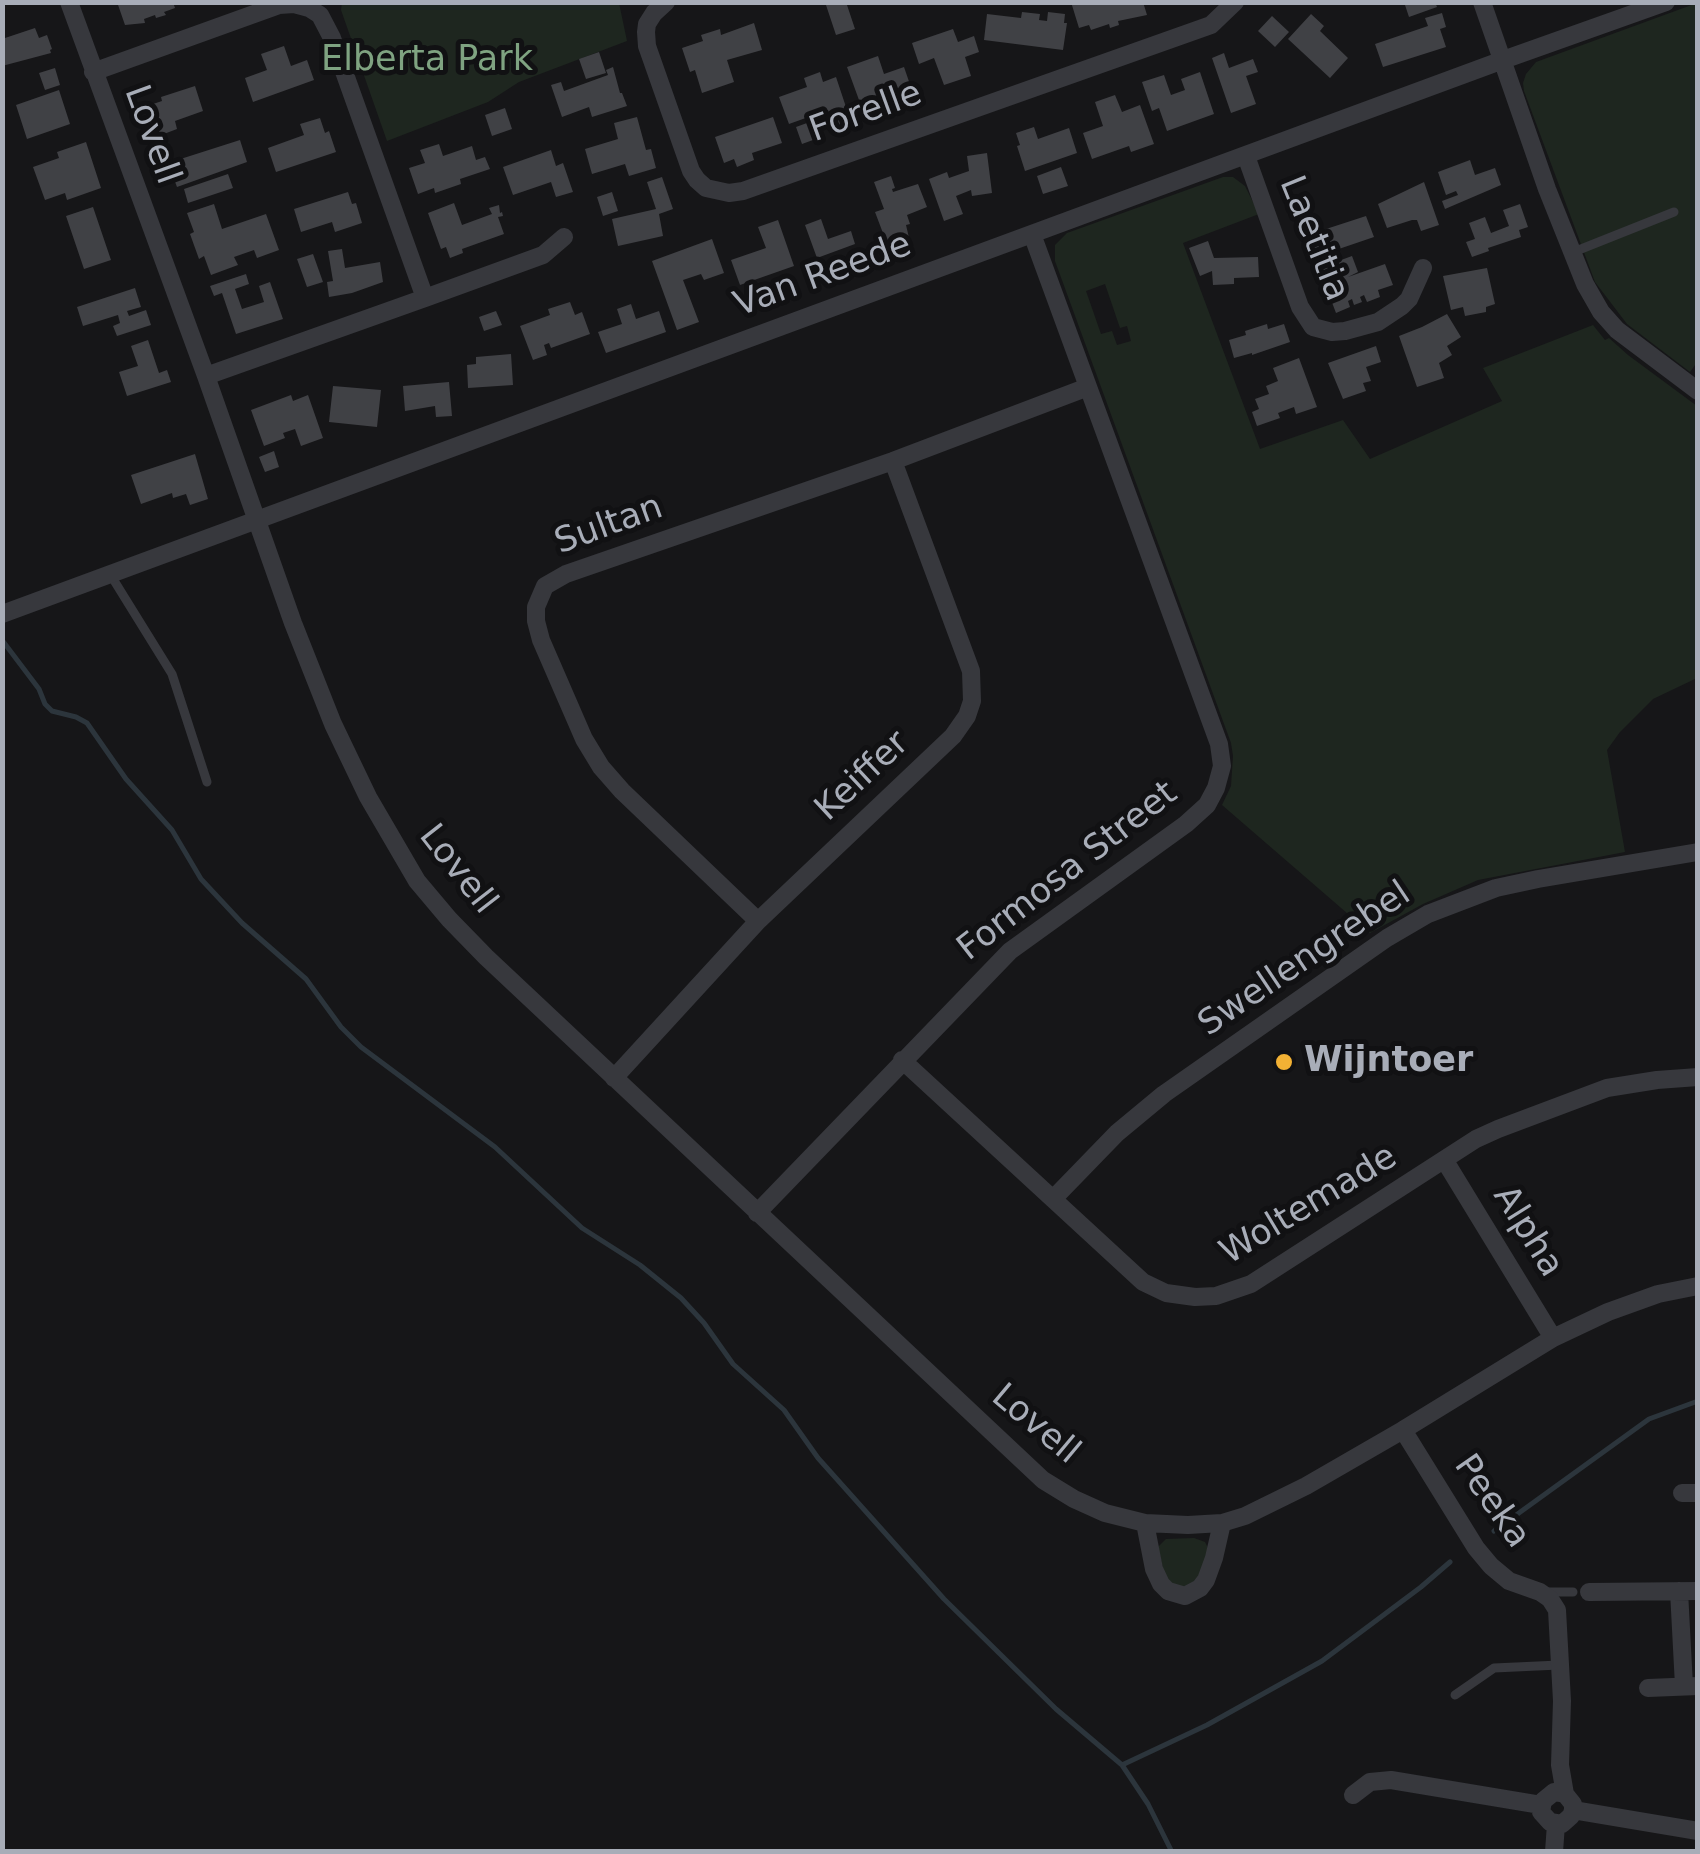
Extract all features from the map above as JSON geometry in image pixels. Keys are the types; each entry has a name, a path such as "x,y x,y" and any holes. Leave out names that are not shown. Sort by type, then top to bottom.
{"street":[{"name":"Lovell","path":"69,2 293,623 333,724 368,797 417,881 448,919 614,1078 1043,1480 1104,1513 1145,1523 1222,1523 1266,1506 1403,1430 1554,1338 1608,1312 1658,1294 1698,1286"},
{"name":"Forelle","path":"666,2 647,24 647,46 691,170 706,188 729,193 1211,25 1234,2"},
{"path":"1482,2 1571,253 1602,312 1617,330 1698,391"},
{"name":"Van Reede","path":"2,614 1666,2"},
{"path":"93,72 279,5 294,4 320,15 332,38 425,298"},
{"name":"Laetitia","path":"1246,156 1300,307 1313,327 1332,332 1378,322 1410,298 1423,268"},
{"name":"Formosa Street","path":"757,1213 1010,951 1186,824 1207,805 1216,788 1222,766 1219,744 1032,234"},
{"path":"206,376 543,255 564,237"},
{"name":"Sultan","path":"758,921 622,792 601,766 584,739 541,640 536,621 539,597 545,586 566,574 894,461 1088,388"},
{"name":"Keiffer","path":"614,1078 758,921 953,736 966,716 972,700 971,671 894,461"},
{"name":"Swellengrebel","path":"1053,1199 1117,1132 1164,1094 1387,938 1428,914 1510,885 1698,852"},
{"name":"Woltemade","path":"902,1060 1144,1282 1166,1293 1195,1297 1216,1296 1251,1284 1476,1139 1592,1093 1634,1083 1698,1078"},
{"name":"Alpha","path":"1445,1161 1554,1338"},
{"name":"Peeka","path":"1403,1430 1476,1548 1509,1581 1540,1592 1557,1610 1562,1702 1557,1801"},
{"path":"1145,1523 1160,1584 1168,1591 1186,1596 1206,1580 1222,1523"},
{"path":"1581,1592 1688,1591 1691,1686 1648,1688"},
{"path":"1353,1795 1370,1782 1391,1780 1557,1801 1698,1831"},
{"path":"1554,1852 1556,1824 1544,1818 1557,1801"}],"lane":[{"path":"1571,253 1674,212"},
{"path":"110,574 172,674 208,782"},
{"path":"1540,1592 1581,1592"},
{"path":"1455,1695 1494,1668 1560,1666"}],"green space":[{"name":"Elberta Park","path":"342,2 619,3 627,41 519,82 488,102 387,141 341,10"},
{"path":"1697,3 1698,361 1690,372 1627,324 1595,282 1523,83 1536,62"},
{"path":"1223,177 1233,177 1245,186 1259,214 1183,243 1260,449 1343,420 1370,459 1502,401 1483,368 1593,325 1605,340 1609,338 1697,406 1697,678 1653,699 1607,750 1625,852 1478,880 1370,933 1222,805 1231,786 1231,743 1055,261 1055,245 1067,233","holes":["1105,284 1120,328 1127,326 1131,341 1117,345 1112,331 1101,334 1086,291"]},
{"path":"1194,1538 1205,1542 1209,1550 1195,1585 1178,1589 1165,1577 1158,1547 1166,1539"}],"building":[{"path":"117,2 173,2 175,8 164,12 166,15 144,19 145,23 125,25"},
{"path":"825,2 846,2 855,29 836,35"},
{"path":"1071,2 1143,2 1147,15 1118,21 1119,25 1110,28 1109,24 1091,30 1089,25 1079,28"},
{"path":"1404,2 1435,2 1437,7 1409,17"},
{"path":"1022,12 1040,14 1039,20 1047,21 1048,12 1065,14 1063,50 984,40 987,14 1021,18"},
{"path":"1442,13 1446,27 1440,29 1446,47 1383,67 1375,44 1428,26 1425,18"},
{"path":"1311,14 1324,26 1320,31 1348,58 1330,78 1288,39"},
{"path":"1272,16 1289,32 1275,47 1258,31"},
{"path":"754,23 762,50 727,60 734,82 702,93 682,48 703,41 701,35 720,29 721,35"},
{"path":"35,28 39,38 47,35 51,53 2,66 2,39"},
{"path":"953,29 958,42 974,36 979,52 965,57 971,76 944,85 934,58 919,64 912,43"},
{"path":"284,46 291,66 307,60 314,80 253,102 245,78 267,70 261,54"},
{"path":"599,52 606,73 586,79 579,59"},
{"path":"1224,53 1229,68 1253,59 1258,72 1246,76 1256,104 1231,113 1212,58"},
{"path":"878,56 884,74 904,67 915,99 863,111 847,67"},
{"path":"613,67 627,106 592,117 589,107 562,117 551,85 561,82 564,91 608,75 606,70"},
{"path":"55,68 60,85 45,90 39,73"},
{"path":"820,72 823,82 836,77 852,125 835,130 828,110 789,124 779,97 807,87 804,78"},
{"path":"1200,72 1214,114 1167,131 1159,108 1152,111 1142,82 1164,75 1171,95 1185,90 1181,79"},
{"path":"195,86 203,111 175,121 177,129 156,137 150,119 157,116 153,104 162,101 161,97"},
{"path":"59,90 70,124 27,139 16,105"},
{"path":"1115,95 1122,112 1140,105 1154,144 1131,152 1129,146 1092,159 1083,133 1103,126 1095,102"},
{"path":"505,108 512,129 492,136 485,115"},
{"path":"637,117 646,150 651,149 656,168 629,176 625,164 592,174 585,149 618,139 614,123"},
{"path":"773,117 782,143 752,153 754,160 737,167 734,159 724,163 715,137"},
{"path":"320,118 336,152 276,172 268,148 304,135 300,124"},
{"path":"818,119 824,136 802,144 796,127"},
{"path":"1034,127 1038,139 1069,128 1077,153 1025,171 1016,133"},
{"path":"240,140 247,162 177,187 168,163"},
{"path":"86,142 101,188 67,200 65,193 45,200 33,167 59,158 57,152"},
{"path":"439,144 443,156 472,146 476,160 485,157 490,169 460,179 461,184 418,194 409,168 425,163 420,150"},
{"path":"551,150 556,166 563,163 573,192 556,197 551,182 513,195 503,167"},
{"path":"987,153 992,193 972,196 971,190 956,196 963,214 944,221 929,179 947,172 949,178 969,171 967,156"},
{"path":"1470,160 1475,175 1495,168 1501,185 1445,209 1442,201 1458,195 1456,191 1446,195 1438,172"},
{"path":"1061,167 1068,186 1043,194 1037,176"},
{"path":"228,174 233,188 188,203 184,189"},
{"path":"891,176 893,192 918,184 927,207 907,215 910,242 889,249 875,212 884,209 874,182"},
{"path":"662,177 673,209 659,214 663,236 618,246 612,219 656,209 647,182"},
{"path":"1424,182 1439,225 1421,231 1417,220 1412,220 1387,228 1378,204"},
{"path":"348,192 362,223 335,232 332,222 301,232 294,209"},
{"path":"612,192 618,211 603,216 597,197"},
{"path":"454,203 462,225 492,214 489,208 499,205 503,216 498,217 504,234 462,249 463,253 450,258 446,247 441,249 428,213"},
{"path":"214,204 222,229 266,214 279,250 257,258 254,250 234,257 238,265 211,275 204,256 199,259 187,213"},
{"path":"1520,204 1528,227 1519,230 1521,237 1472,257 1466,242 1475,239 1469,223 1485,217 1491,233 1509,226 1503,210"},
{"path":"93,207 111,260 84,269 66,216"},
{"path":"1366,216 1374,237 1314,255 1307,224 1319,220 1323,230"},
{"path":"821,219 828,239 851,231 855,244 817,258 805,225"},
{"path":"778,220 794,266 740,285 731,260 766,248 758,227"},
{"path":"712,239 724,273 704,280 701,274 683,280 699,322 677,330 652,261"},
{"path":"1208,241 1214,258 1258,257 1259,277 1234,278 1234,284 1213,285 1212,271 1200,276 1189,248"},
{"path":"342,249 345,268 380,262 383,282 329,297 327,282 333,281 328,251"},
{"path":"313,254 323,282 307,287 297,259"},
{"path":"1352,256 1358,272 1348,277 1385,264 1393,285 1378,290 1380,297 1367,302 1364,295 1360,297 1362,302 1354,305 1352,299 1348,301 1350,307 1336,313 1325,284 1320,286 1314,270"},
{"path":"1487,268 1495,304 1486,307 1486,312 1465,316 1463,307 1451,310 1443,276"},
{"path":"246,274 249,284 235,289 242,309 264,302 259,286 270,282 283,319 236,334 222,293 214,296 210,286"},
{"path":"135,288 141,307 127,311 129,316 146,310 151,325 117,336 113,326 120,323 118,315 83,326 77,307"},
{"path":"570,302 575,315 582,312 590,334 551,348 549,343 544,345 547,355 533,360 520,326 550,315 548,309"},
{"path":"631,304 636,319 659,311 666,332 606,353 598,332 622,324 617,309"},
{"path":"496,311 502,325 484,331 479,317"},
{"path":"1447,314 1461,337 1447,346 1452,355 1439,363 1444,378 1417,387 1399,336"},
{"path":"1267,324 1268,329 1284,324 1290,342 1234,358 1229,340"},
{"path":"148,340 159,373 167,370 171,382 127,396 119,372 138,366 131,346"},
{"path":"1376,346 1381,362 1366,367 1371,381 1363,383 1366,391 1343,399 1328,363"},
{"path":"511,354 513,385 468,388 467,365 476,364 476,357"},
{"path":"1299,358 1317,407 1296,414 1294,407 1278,413 1280,418 1257,426 1252,412 1259,409 1255,399 1269,394 1266,386 1278,381 1273,368"},
{"path":"449,382 452,416 436,417 435,406 405,411 403,386"},
{"path":"333,386 381,390 377,427 329,422"},
{"path":"291,395 293,401 308,395 323,438 301,446 295,429 283,433 285,438 264,446 251,410"},
{"path":"274,451 279,467 265,472 259,457"},
{"path":"195,454 208,499 190,505 186,494 173,498 172,493 141,504 131,475"}],"waterway":[{"path":"2,640 39,689 45,704 52,711 87,723 126,779 172,830 201,879 242,923 306,979 361,1047 495,1147 582,1228 640,1265 681,1298 733,1364 784,1410 818,1458 944,1599 1056,1709 1122,1765 1148,1804 1172,1852"},
{"path":"1494,1531 1649,1419 1698,1401"},
{"path":"1122,1765 1207,1725 1322,1661 1450,1562"}],"place":[{"name":"Wijntoer","path":"1284,1062"}]}
